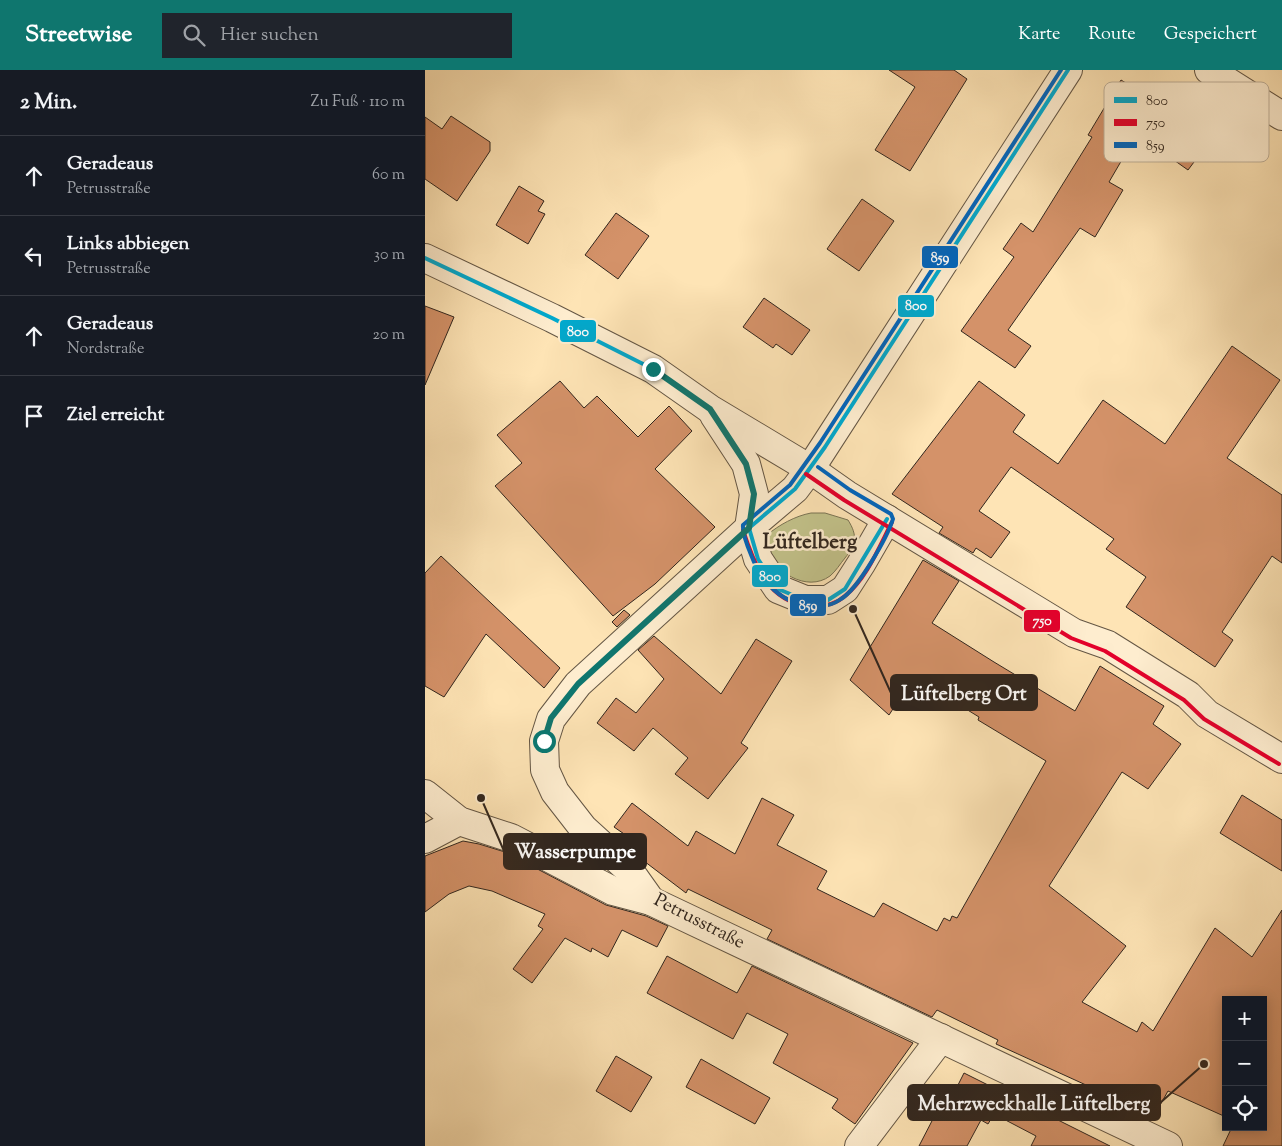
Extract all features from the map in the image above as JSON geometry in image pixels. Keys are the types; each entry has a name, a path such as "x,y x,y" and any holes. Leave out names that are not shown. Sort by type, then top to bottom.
{"street":[{"name":"Petrusstraße","path":"1068,70 810,469 795,488 578,684 551,718 544,741 545,770 555,792 583,828 629,870 651,901 1168,1146"},
{"path":"1209,70 1228,82"},
{"path":"1269,108 1282,116"},
{"path":"425,258 552,318 653,369 710,409 810,469 847,495 1074,633 1107,645 1188,695 1207,714 1282,759"},
{"path":"710,409 746,464 754,494 749,528 758,559 778,589 805,600 828,600 845,589 887,519"},
{"path":"425,794 459,821 511,838 613,891 651,901"},
{"path":"425,839 459,821"},
{"path":"859,1146 941,1038"}],"green space":[{"path":"811,513 825,513 848,520 853,531 854,540 849,553 830,576 821,581 811,582 801,581 792,577 776,564 767,546 767,535 793,519"}],"building":[{"path":"889,70 954,70 967,79 910,171 875,150 915,87"},
{"path":"1104,108 1104,162 1121,162 1109,182 1123,190 1095,237 1080,228 1008,330 1031,346 1015,368 961,331 1014,257 1003,249 1021,223 1033,232 1092,137 1088,135"},
{"path":"451,116 490,142 490,151 457,201 425,179 425,117 442,129"},
{"path":"1177,162 1194,162 1188,170"},
{"path":"519,186 544,201 538,211 545,214 528,244 496,225"},
{"path":"862,199 894,221 859,271 827,249"},
{"path":"616,213 649,236 618,279 585,255"},
{"path":"764,298 810,330 792,355 776,344 773,348 743,327"},
{"path":"425,306 454,317 425,385"},
{"path":"1232,346 1280,380 1227,458 1282,495 1282,563 1272,556 1222,632 1233,640 1215,667 1126,607 1146,577 1106,549 1114,539 1011,467 979,511 1010,532 991,558 976,548 973,553 939,533 943,527 892,494 979,381 1025,415 1013,432 1058,464 1103,400 1165,444"},
{"path":"560,381 584,408 597,396 638,437 669,406 692,431 655,469 715,527 655,584 613,616 495,486 522,463 497,435"},
{"path":"441,556 560,668 544,688 486,634 444,697 425,686 425,573"},
{"path":"923,560 959,581 932,623 994,662 1075,711 1100,666 1164,706 1153,724 1181,744 1148,789 1122,772 1049,886 1126,946 1082,1002 1137,1032 1142,1022 1153,1031 1215,928 1252,957 1282,910 1282,1146 1223,1146 1230,1131 1267,1131 1267,996 1222,996 1222,1115 1168,1091 1154,1116 996,1044 998,1040 937,1010 932,1017 767,939 772,930 688,889 686,893 636,855 643,847 614,827 632,803 688,846 696,831 735,854 762,798 794,815 777,845 827,871 817,889 874,917 883,903 937,931 944,918 950,921 952,916 957,918 1046,761 978,720 979,717 914,677 889,715 850,680"},
{"path":"624,610 630,615 617,627 612,622"},
{"path":"654,636 721,694 756,639 792,661 741,743 748,748 708,799 675,774 688,758 653,728 634,751 597,723 616,698 636,713 664,679 638,650"},
{"path":"1242,795 1282,820 1282,871 1220,833"},
{"path":"463,841 505,852 606,905 646,916 668,926 657,947 622,930 608,957 592,948 591,952 565,938 532,983 513,969 543,929 538,926 545,914 492,891 469,886 449,894 425,912 425,856"},
{"path":"667,956 737,993 752,966 913,1043 855,1124 832,1108 838,1099 773,1063 788,1034 747,1013 733,1039 647,993"},
{"path":"616,1056 652,1077 631,1112 596,1091"},
{"path":"701,1059 770,1098 755,1124 686,1087"},
{"path":"964,1073 1110,1146 1031,1146 1036,1136 994,1114 988,1124 981,1120 967,1146 919,1146 949,1088 955,1091"}],"transit line":[{"name":"859","path":"818,467 850,490 891,514 893,519 878,550 848,593 835,603 816,606 793,602 777,593 770,586 754,562 745,539 743,525 790,485 820,443 1061,70"},
{"name":"800","path":"749,528 795,489 825,447 1068,70"},
{"name":"800","path":"425,258 552,318 653,369 710,409 746,464 754,494 749,528 758,559 778,589 805,600 828,600 845,589 887,519"},
{"name":"750","path":"806,474 844,500 1071,638 1105,651 1184,700 1204,719 1279,764"},
{"name":"750","path":"743,530 758,568 773,589 795,603 819,606 837,602 853,589 872,562 892,522"}],"place":[{"name":"Lüftelberg Ort","path":"853,609"},
{"name":"Wasserpumpe","path":"481,798"},
{"name":"Mehrzweckhalle Lüftelberg","path":"1204,1064"}],"district":[{"name":"Lüftelberg","path":"810,543"}],"route":[{"path":"544,741 551,718 578,684 749,528 754,494 746,464 710,409 653,369"}]}
